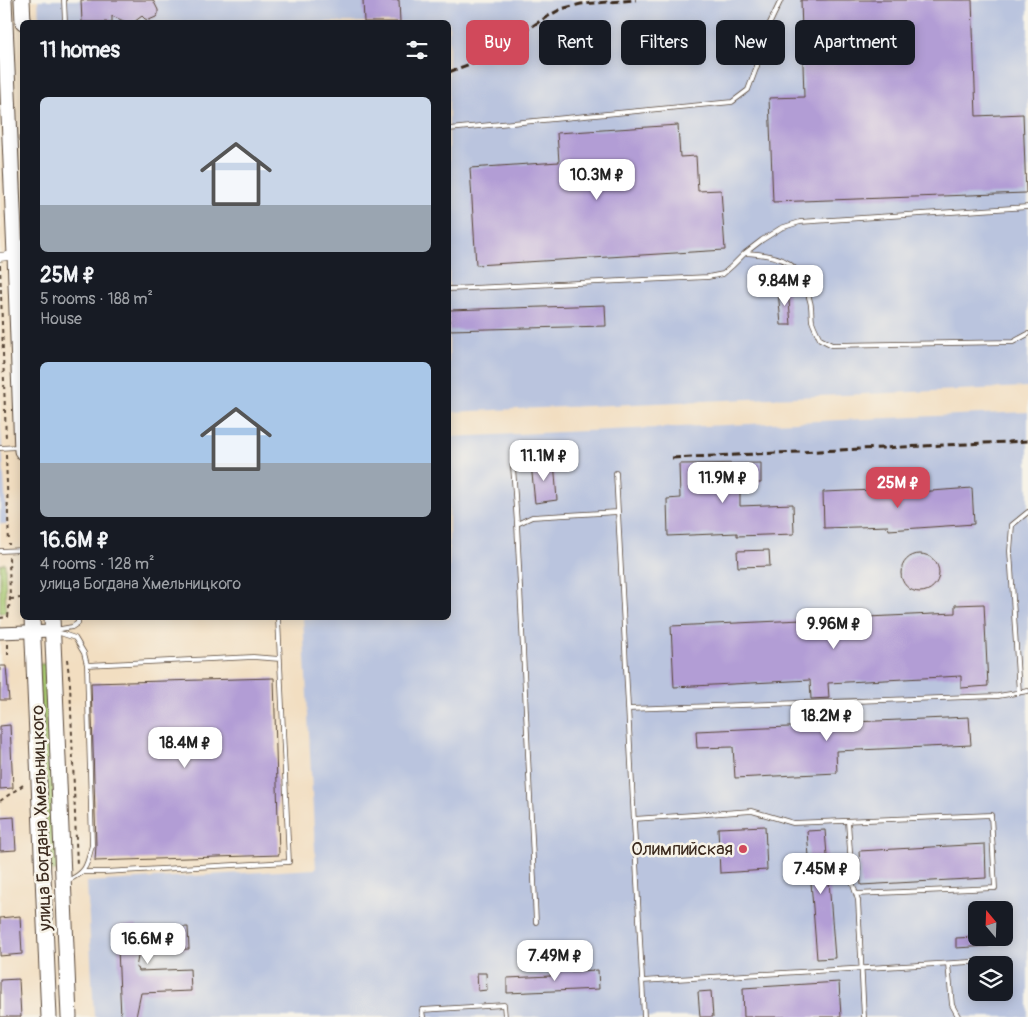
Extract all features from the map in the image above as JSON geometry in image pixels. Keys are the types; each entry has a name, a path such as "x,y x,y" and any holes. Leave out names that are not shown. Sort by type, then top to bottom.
{"highway":[{"path":"4,0 20,383"},
{"path":"22,0 23,20"},
{"name":"улица Богдана Хмельницкого","path":"52,624 68,1017"},
{"name":"улица Богдана Хмельницкого","path":"32,625 49,1017"},
{"path":"43,883 63,883"}],"street":[{"path":"0,257 16,255"},
{"path":"0,634 32,625 52,624"}],"lane":[{"path":"64,0 65,20"},
{"path":"451,129 732,102 748,90 768,27 781,0"},
{"path":"451,289 708,277 723,274 762,240 781,228 800,222 1028,207"},
{"path":"745,253 764,254 780,258 790,264 803,280 811,303 813,323 820,339 832,345 1013,342 1028,334"},
{"path":"0,448 20,447"},
{"path":"513,466 536,922"},
{"path":"616,473 644,1017"},
{"path":"517,524 532,517 618,512"},
{"path":"1019,693 1010,551 1012,525 1028,512"},
{"path":"0,551 20,550"},
{"path":"52,624 72,627 78,624 78,620"},
{"path":"82,872 289,862 278,620"},
{"path":"52,624 74,638 84,653 87,665 92,846 87,865 82,872 63,883"},
{"path":"87,665 253,657 280,659"},
{"path":"628,709 998,696 1028,691"},
{"path":"634,819 752,811 793,823 992,815 995,888 856,894"},
{"path":"848,821 852,882 858,900 864,1017"},
{"path":"642,981 968,963"},
{"path":"948,964 952,1005 958,1017 952,1017"},
{"path":"423,1017 422,1010 504,1005 505,1017"}],"path":[{"path":"0,257 10,599 8,617 0,618"},
{"path":"10,599 20,598"},
{"path":"67,657 70,684 77,876"},
{"path":"0,801 26,783"}],"shaded area":[{"path":"38,0 1028,0 1028,387 451,412 451,20 39,20"},
{"path":"1028,412 1028,1017 94,1017 87,882 316,869 303,620 451,620 451,437"},
{"path":"0,415 7,524 0,524"}],"green space":[{"path":"5,563 6,612 0,613 0,565"},
{"path":"38,664 49,664 57,871 48,871"}],"building":[{"path":"81,0 153,0 158,10 156,17 149,20 142,16 137,20 121,20 112,16 112,20 82,20"},
{"path":"363,0 399,0 400,20 364,20"},
{"path":"801,0 972,0 976,116 1023,114 1026,193 773,202 769,98 804,97 803,65 915,65 915,20 802,20"},
{"path":"678,125 680,157 696,156 698,191 721,190 725,250 476,265 470,168 559,162 557,133"},
{"path":"788,289 791,325 781,325 778,290"},
{"path":"605,305 606,326 451,330 451,310"},
{"path":"554,461 557,500 535,503 531,464"},
{"path":"761,463 761,483 740,483 740,506 793,504 794,534 737,536 737,533 668,536 667,499 680,498 679,464"},
{"path":"972,488 974,524 889,530 888,526 824,528 823,492 876,490 877,495"},
{"path":"769,550 770,566 738,567 737,551"},
{"path":"920,554 933,560 939,573 933,586 920,592 907,586 901,573 907,560"},
{"path":"984,604 988,686 961,688 961,676 828,683 829,698 811,699 810,680 674,687 671,626 955,613 955,605"},
{"path":"0,666 6,666 9,700 0,700"},
{"path":"274,678 279,855 95,861 91,683"},
{"path":"811,706 829,706 830,723 969,717 971,745 836,751 837,773 735,778 733,747 697,748 696,731 812,726"},
{"path":"10,725 13,788 0,789 0,726"},
{"path":"14,817 16,850 0,851 0,818"},
{"name":"Олимпийская","path":"765,826 767,870 720,873 718,828"},
{"path":"825,830 835,958 817,959 807,831"},
{"path":"985,844 986,878 861,885 859,851"},
{"path":"20,916 22,954 0,956 0,918"},
{"path":"137,925 137,929 188,927 189,949 139,951 136,968 139,971 190,969 191,991 141,993 136,1017 121,1017 117,926"},
{"path":"968,937 968,946 989,946 956,948 956,938"},
{"path":"598,970 599,989 507,993 507,978 551,976 551,972"},
{"path":"477,973 486,973 487,990 478,991"},
{"path":"19,979 21,1017 0,1017 0,980"},
{"path":"839,982 841,1017 744,1017 743,988"},
{"path":"711,991 713,1017 700,1017 698,992"}],"railway":[{"path":"451,71 480,60 561,9 581,4 636,0"},
{"path":"672,458 1028,441"}],"place":[{"name":"Олимпийская","path":"743,849"}]}
